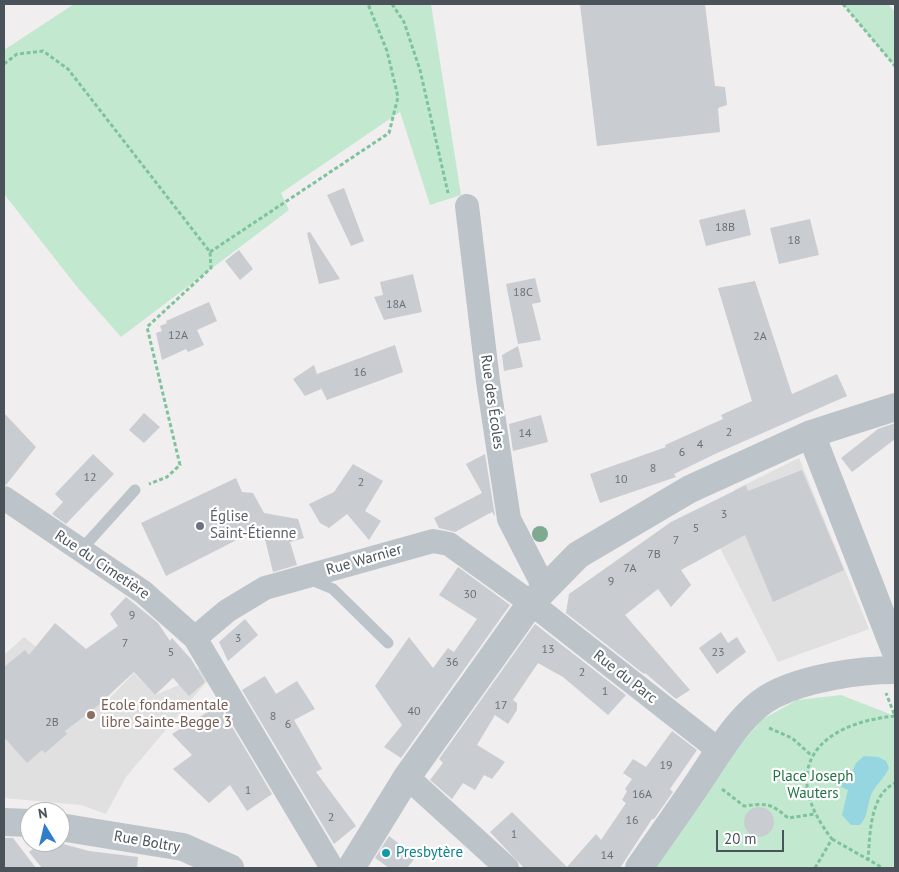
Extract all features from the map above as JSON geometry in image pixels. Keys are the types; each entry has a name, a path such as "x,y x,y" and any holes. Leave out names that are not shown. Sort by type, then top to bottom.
{"street":[{"name":"Rue des Écoles","path":"458,201 509,519 538,596"},
{"path":"351,868 407,777 538,596 578,555 690,489 811,434 895,407"},
{"path":"639,868 720,751 748,715 772,695 797,685 889,663 811,434"},
{"name":"Rue du Cimetière","path":"4,498 143,592 195,638 332,868"},
{"name":"Rue Warnier","path":"195,638 227,611 265,588 433,541 449,544 538,596"},
{"name":"Rue du Parc","path":"538,596 720,751"},
{"path":"407,777 506,868"},
{"path":"4,822 20,823"},
{"name":"Rue Boltry","path":"70,829 183,847 230,868"}],"lane":[{"path":"76,547 135,490"},
{"path":"305,577 333,589 388,643"}],"path":[{"path":"210,252 390,133 398,97 387,51 368,4"},
{"path":"392,4 404,22 458,201"},
{"path":"843,4 895,66"},
{"path":"4,64 17,54 43,51 68,69 210,252 211,268 147,327 180,465 167,477 135,490"},
{"path":"883,868 832,839 809,802 807,776 812,756 826,740 847,726 874,718 895,716 889,663"},
{"path":"748,715 792,738 812,756"},
{"path":"703,775 744,806 764,803 777,809 788,818 815,814"},
{"path":"868,861 872,813 890,786 895,783"},
{"path":"815,868 832,839"}],"shaded area":[{"path":"799,458 869,629 778,662 715,538 747,521 734,490"},
{"name":"Ecole fondamentale libre Sainte-Begge 3","path":"24,637 105,703 134,673 155,695 179,685 200,667 208,680 126,777 106,814 81,805 70,804 70,802 4,798 4,655"}],"green space":[{"path":"74,4 431,4 461,195 430,205 400,112 281,193 289,210 121,337 78,288 4,194 4,50"},
{"path":"843,4 888,4 895,12 895,66"},
{"name":"Place Joseph Wauters","path":"841,695 895,716 895,868 656,868 656,863 740,745 763,719 797,700"}],"water":[{"path":"864,756 878,757 886,761 889,768 873,791 863,822 860,825 851,825 842,815 848,790 835,784 836,776 849,780 856,763"}],"building":[{"path":"580,4 705,4 715,86 725,87 727,105 718,108 720,132 597,146"},
{"path":"344,188 364,241 351,246 327,195"},
{"path":"745,209 751,235 706,246 699,220"},
{"path":"810,219 819,255 779,264 770,228"},
{"path":"310,232 340,279 319,284 307,233"},
{"path":"239,250 253,269 240,280 225,261"},
{"path":"413,274 422,312 384,320 374,297 383,295 380,282"},
{"path":"535,278 541,302 532,304 541,340 518,344 506,284"},
{"path":"755,281 792,394 837,374 847,396 715,454 674,474 676,477 600,503 590,474 666,447 665,445 723,419 721,415 752,401 718,288"},
{"path":"209,302 217,321 197,330 204,345 188,352 186,349 162,360 156,333 162,331 160,326 167,323 166,321"},
{"path":"395,345 403,372 327,400 320,386 321,389 305,396 293,379 314,365 317,374"},
{"path":"518,346 523,367 504,371 502,355"},
{"path":"4,413 36,447 6,485 4,484"},
{"path":"144,413 160,427 144,443 129,430"},
{"path":"541,415 548,442 513,451 509,424"},
{"path":"895,423 895,439 852,472 841,458 878,429"},
{"path":"93,454 114,474 66,524 52,514 63,502 55,494"},
{"path":"485,454 495,516 492,512 455,532 439,528 434,518 482,493 466,464"},
{"path":"353,464 383,481 365,511 381,521 369,540 347,514 329,528 320,523 309,504 334,492"},
{"path":"802,470 844,570 773,602 745,535 681,570 691,585 671,607 658,589 625,615 690,690 676,699 566,613 569,594 671,522 746,485 748,491"},
{"name":"Église Saint-Étienne","path":"236,478 242,492 253,493 264,513 298,519 304,538 290,542 297,565 273,572 262,527 166,576 141,523"},
{"path":"458,567 510,605 401,758 384,747 402,725 375,686 409,637 433,668 448,648 454,652 477,619 439,595"},
{"path":"126,597 158,623 170,641 172,638 191,659 205,682 189,696 173,678 155,695 134,672 95,708 65,731 67,734 45,753 42,750 27,763 4,737 4,667 25,650 29,655 55,623 86,649 118,626 110,614"},
{"path":"245,619 258,635 228,661 219,642"},
{"path":"535,624 626,695 608,715 563,677 538,663 513,700 517,703 517,710 508,724 495,715 477,745 505,762 492,779 484,775 475,790 463,783 452,799 430,780 443,763 439,759"},
{"path":"721,632 728,643 737,637 746,652 717,674 699,648"},
{"path":"265,676 276,694 297,681 315,709 294,720 322,769 316,772 356,826 334,844 242,690"},
{"path":"219,705 272,794 247,811 230,785 209,803 173,769 192,755 172,734"},
{"path":"672,731 697,750 670,789 673,792 654,819 652,819 620,868 524,868 490,832 512,812 567,867 596,834 601,840 626,803 622,800 627,791 625,789 632,779 623,773 633,759 646,767"},
{"path":"759,807 770,811 774,822 770,833 759,837 748,833 744,822 748,811"},
{"name":"Presbytère","path":"389,836 416,857 407,868 389,868 375,858"},
{"path":"4,838 13,838 20,847 20,852 24,852 36,868 4,868"},
{"path":"70,846 89,851 138,857 137,868 42,868 29,852 70,852"}],"place":[{"name":"Église Saint-Étienne","path":"200,526"},
{"name":"Ecole fondamentale libre Sainte-Begge 3","path":"91,715"},
{"name":"Presbytère","path":"386,853"}]}
